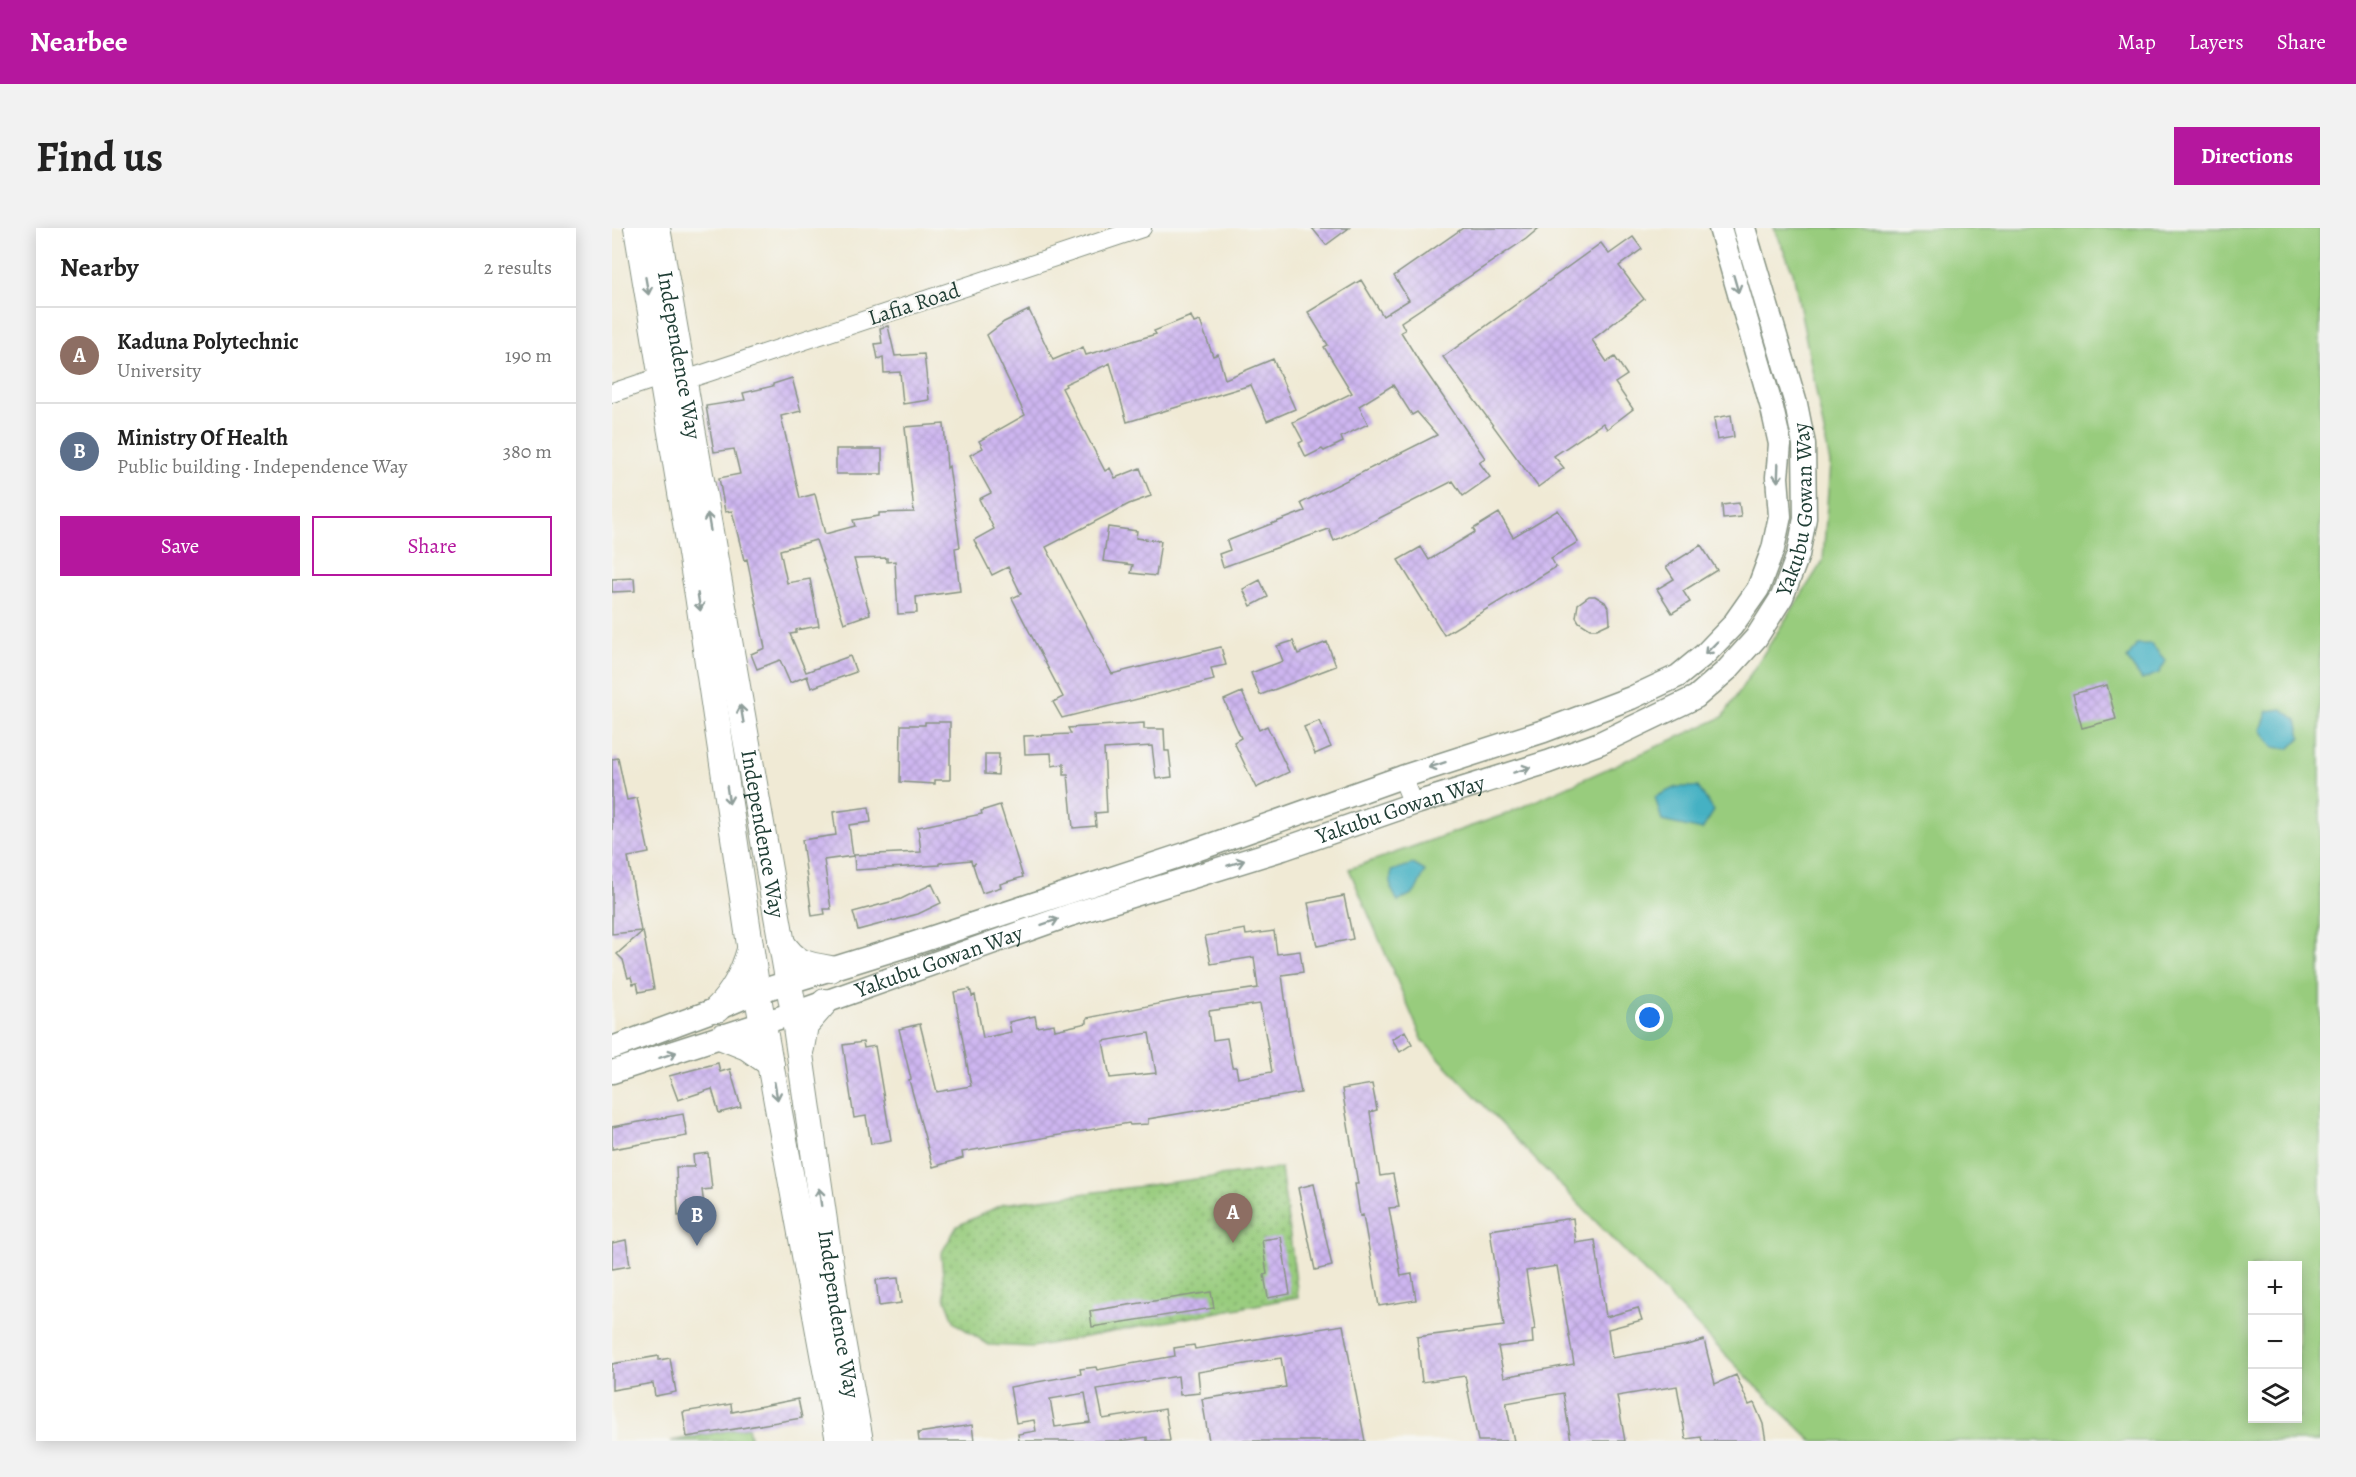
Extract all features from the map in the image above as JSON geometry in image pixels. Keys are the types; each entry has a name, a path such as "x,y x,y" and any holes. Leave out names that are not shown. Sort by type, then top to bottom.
{"main road":[{"name":"Independence Way","path":"637,228 674,378 781,942 794,1013 838,1318 860,1441"},
{"name":"Independence Way","path":"657,228 700,606 750,947 839,1441"},
{"path":"781,942 790,956 805,966 831,969"},
{"path":"717,1010 731,995 742,975 750,947"},
{"path":"799,1054 805,1025 825,1002"},
{"path":"722,1037 747,1047 771,1064"}],"street":[{"name":"Lafia Road","path":"612,393 674,378 1142,228"},
{"name":"Yakubu Gowan Way","path":"612,1048 717,1010 757,992 920,942 1185,854 1402,777 1544,731 1631,698 1678,676 1705,654 1732,626 1758,589 1773,549 1780,516 1777,477 1780,444 1772,408 1720,228"},
{"name":"Yakubu Gowan Way","path":"612,1072 794,1013 1070,915 1283,849 1413,804 1548,762 1600,743 1696,697 1727,670 1756,638 1782,597 1797,555 1805,518 1804,444 1782,352 1744,228"},
{"path":"1402,777 1413,804"}],"green space":[{"path":"1774,228 2320,228 2320,1441 1812,1441 1532,1156 1423,1041 1349,869 1506,814 1723,717 1823,561 1830,463 1793,272"},
{"path":"1281,1168 1298,1297 1032,1347 989,1345 955,1323 945,1297 941,1254 957,1226 1003,1204"},
{"path":"748,1427 751,1441 671,1441"}],"water":[{"path":"2137,644 2151,644 2166,661 2159,673 2142,680 2127,659"},
{"path":"2282,709 2297,720 2301,737 2289,749 2273,747 2261,730 2268,711"},
{"path":"1676,787 1698,787 1714,811 1702,830 1662,821 1655,797"},
{"path":"1413,864 1425,871 1415,892 1398,902 1391,888 1391,871"}],"building":[{"path":"1312,228 1349,228 1326,245"},
{"path":"1463,228 1539,228 1401,322 1405,330 1401,332 1422,366 1485,458 1479,462 1490,477 1463,496 1453,481 1334,541 1329,529 1223,567 1219,554 1230,550 1227,541 1305,511 1301,503 1437,435 1417,412 1412,415 1393,385 1359,406 1368,424 1341,437 1343,442 1324,451 1322,449 1306,457 1299,443 1303,441 1293,422 1352,393 1324,347 1328,345 1308,312 1361,280 1383,316 1409,300 1394,276"},
{"path":"1633,237 1642,249 1619,266 1644,299 1592,340 1607,362 1615,357 1627,375 1615,383 1633,409 1607,429 1603,423 1554,456 1564,468 1538,487 1443,357 1601,243 1609,254"},
{"path":"1029,310 1053,360 1083,347 1086,355 1156,334 1154,331 1191,316 1194,323 1200,321 1213,356 1218,354 1225,379 1273,359 1295,409 1267,421 1251,385 1127,422 1110,363 1065,384 1066,386 1062,388 1105,471 1110,468 1115,478 1140,468 1151,496 1129,504 1046,547 1112,674 1221,647 1226,665 1211,668 1214,680 1062,718 1053,702 1063,697 1012,598 1021,594 1008,567 992,575 974,540 994,529 979,499 991,493 970,455 983,448 979,441 1025,415 987,335 1004,322"},
{"path":"888,326 895,356 924,354 929,400 903,404 900,372 884,373 883,357 878,359 875,344 882,343 880,328"},
{"path":"792,378 801,411 781,416 800,498 815,494 825,534 855,526 853,520 879,516 879,513 914,512 905,427 944,424 947,468 949,466 960,547 955,548 960,591 916,597 917,613 898,614 895,561 887,562 887,558 854,559 870,614 844,623 816,540 780,550 787,583 810,579 819,626 796,630 796,633 790,634 806,672 850,656 856,672 811,688 807,676 790,683 780,660 757,669 751,654 765,648 747,559 744,560 732,511 725,512 719,478 740,474 734,449 714,452 706,406 745,400 743,393 773,386 773,384"},
{"path":"1731,415 1734,437 1717,440 1714,418"},
{"path":"836,449 882,449 882,474 836,474"},
{"path":"1739,503 1741,517 1723,519 1722,505"},
{"path":"1558,510 1578,542 1551,558 1556,567 1444,635 1398,560 1421,547 1429,560 1475,532 1473,529 1499,513 1513,537"},
{"path":"1108,527 1137,531 1136,538 1161,541 1156,576 1131,573 1133,565 1103,561"},
{"path":"1701,545 1717,570 1683,591 1690,602 1672,613 1657,589 1674,579 1666,567"},
{"path":"634,578 635,591 612,592 612,579"},
{"path":"1260,580 1268,597 1251,606 1243,589"},
{"path":"1589,596 1595,596 1605,602 1609,609 1610,623 1597,629 1590,629 1579,622 1576,617 1578,604"},
{"path":"1293,641 1298,654 1327,642 1336,666 1260,695 1251,673 1283,661 1277,646"},
{"path":"2107,685 2116,719 2082,728 2073,694"},
{"path":"1242,692 1259,730 1267,726 1289,772 1256,788 1234,742 1241,738 1224,700"},
{"path":"1319,721 1331,747 1315,754 1304,727"},
{"path":"925,722 950,722 950,780 935,780 935,784 900,782 901,725 925,725"},
{"path":"1144,723 1144,729 1164,729 1165,751 1169,751 1172,777 1156,779 1152,746 1104,749 1107,812 1095,813 1096,826 1073,828 1068,775 1064,775 1064,764 1052,766 1051,753 1025,754 1024,736 1071,734 1068,728"},
{"path":"985,754 999,754 998,775 985,774"},
{"path":"618,758 627,800 637,798 649,853 628,857 641,931 612,934 612,759"},
{"path":"1000,805 1023,877 1000,884 1001,887 982,893 973,865 976,863 972,864 971,860 940,863 940,865 855,870 854,855 921,852 918,827 982,814 981,811"},
{"path":"869,807 871,822 849,825 853,856 824,860 831,909 824,909 825,914 812,916 802,840 836,835 833,812"},
{"path":"932,884 941,903 918,914 858,930 853,912 901,899"},
{"path":"1344,896 1353,939 1317,946 1308,903"},
{"path":"1245,929 1246,935 1274,931 1277,954 1300,951 1303,972 1282,975 1291,1043 1301,1093 1148,1119 1148,1124 1130,1125 1129,1123 962,1152 963,1158 933,1167 909,1080 911,1079 899,1029 920,1024 937,1092 971,1086 954,992 970,989 972,996 975,995 983,1038 1011,1032 1009,1022 1035,1016 1037,1027 1054,1024 1055,1030 1087,1023 1087,1018 1188,998 1258,988 1254,957 1211,964 1205,936","holes":["1260,1004 1272,1072 1238,1078 1236,1067 1232,1067 1227,1038 1213,1040 1209,1011","1149,1033 1156,1073 1110,1078 1103,1041"]},
{"path":"643,931 654,989 639,992 637,983 633,984 631,977 628,978 623,960 617,954"},
{"path":"1405,1031 1412,1044 1400,1052 1392,1039"},
{"path":"863,1042 864,1048 875,1046 891,1140 871,1144 866,1116 854,1118 843,1045"},
{"path":"718,1063 720,1072 730,1069 741,1107 719,1113 712,1089 678,1100 669,1076"},
{"path":"1372,1084 1377,1110 1370,1112 1380,1176 1393,1174 1399,1207 1389,1208 1401,1276 1412,1274 1416,1300 1379,1306 1363,1215 1360,1216 1355,1184 1358,1184 1342,1089"},
{"path":"683,1114 687,1136 612,1149 612,1127"},
{"path":"708,1153 712,1189 702,1190 705,1213 678,1216 676,1167 694,1167 693,1155"},
{"path":"1314,1184 1332,1266 1315,1270 1298,1188"},
{"path":"1573,1218 1576,1243 1595,1240 1606,1317 1638,1308 1642,1320 1608,1329 1612,1358 1688,1345 1704,1340 1715,1384 1736,1375 1749,1405 1754,1403 1763,1424 1766,1441 1702,1441 1701,1437 1686,1439 1677,1386 1617,1396 1625,1441 1571,1441 1563,1393 1506,1403 1514,1441 1478,1441 1465,1376 1422,1382 1417,1337 1504,1326 1490,1230","holes":["1557,1266 1574,1364 1504,1377 1498,1347 1533,1343 1532,1330 1535,1329 1526,1271"]},
{"path":"1281,1237 1290,1294 1268,1298 1262,1240"},
{"path":"626,1240 630,1266 612,1269 612,1243"},
{"path":"898,1278 901,1303 879,1306 876,1280"},
{"path":"1211,1292 1214,1308 1092,1327 1090,1311"},
{"path":"1343,1325 1365,1441 1209,1441 1202,1399 1286,1387 1281,1358 1198,1372 1200,1393 1180,1395 1178,1376 1097,1389 1103,1419 1165,1409 1170,1441 1147,1441 1147,1437 1121,1441 1019,1441 1018,1434 1036,1431 1034,1420 1016,1423 1010,1387 1081,1374 1080,1369 1096,1367 1097,1370 1175,1356 1174,1348 1194,1345 1195,1349","holes":["1085,1393 1090,1422 1055,1427 1050,1399"]},
{"path":"659,1356 659,1360 670,1358 676,1392 655,1396 653,1383 612,1390 612,1364"},
{"path":"798,1399 802,1418 687,1437 683,1412 731,1404 732,1412"},
{"path":"972,1425 974,1441 919,1441 918,1433"}],"place":[{"name":"Kaduna Polytechnic","path":"1233,1243"},
{"name":"Ministry Of Health","path":"697,1246"}]}
